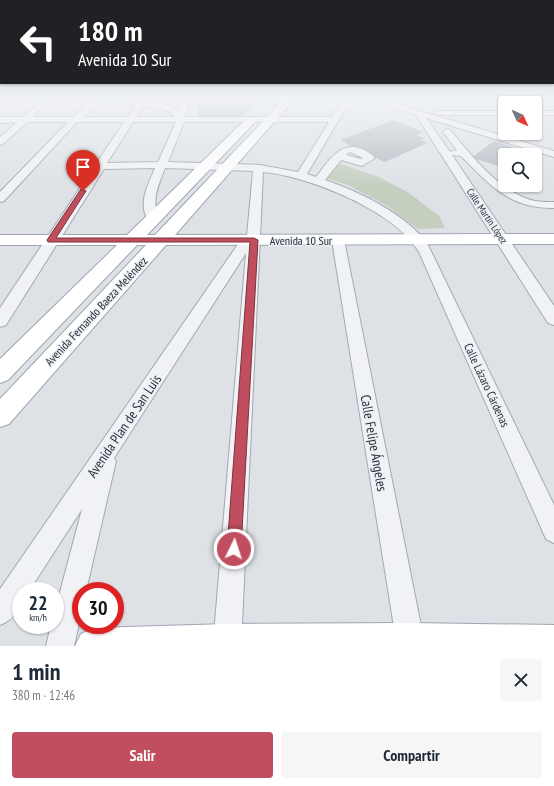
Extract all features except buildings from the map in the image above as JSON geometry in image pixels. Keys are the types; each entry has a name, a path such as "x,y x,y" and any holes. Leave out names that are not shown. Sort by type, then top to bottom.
{"main road":[{"name":"Avenida Fernando Baeza Meléndez","path":"0,373 242,129"},
{"name":"Avenida Fernando Baeza Meléndez","path":"0,416 261,129"},
{"name":"Avenida 10 Sur","path":"0,240 554,239"},
{"path":"93,646 554,643"}],"street":[{"path":"0,142 15,129"},
{"path":"0,199 66,129"},
{"path":"0,321 123,129"},
{"path":"153,219 149,209 149,197 175,129"},
{"path":"301,175 328,129"},
{"name":"Calle Martín López","path":"430,129 554,319"},
{"path":"473,129 554,154"},
{"path":"447,132 464,153 484,173 516,198 536,205 554,205"},
{"path":"444,152 464,153"},
{"path":"318,181 339,156"},
{"path":"99,166 205,166 277,170 301,175 366,202 403,226 420,240"},
{"path":"227,644 251,240 258,169"},
{"name":"Avenida Plan de San Luis","path":"0,612 107,450 251,240"},
{"name":"Calle Felipe Ángeles","path":"338,240 410,643"},
{"name":"Calle Lázaro Cárdenas","path":"420,240 554,531"},
{"path":"60,646 107,450"}],"green space":[{"path":"338,163 379,177 409,193 439,216 445,228 418,229 387,206 350,186 326,178"}],"route":[{"path":"83,191 51,240 254,240 234,549"}]}
